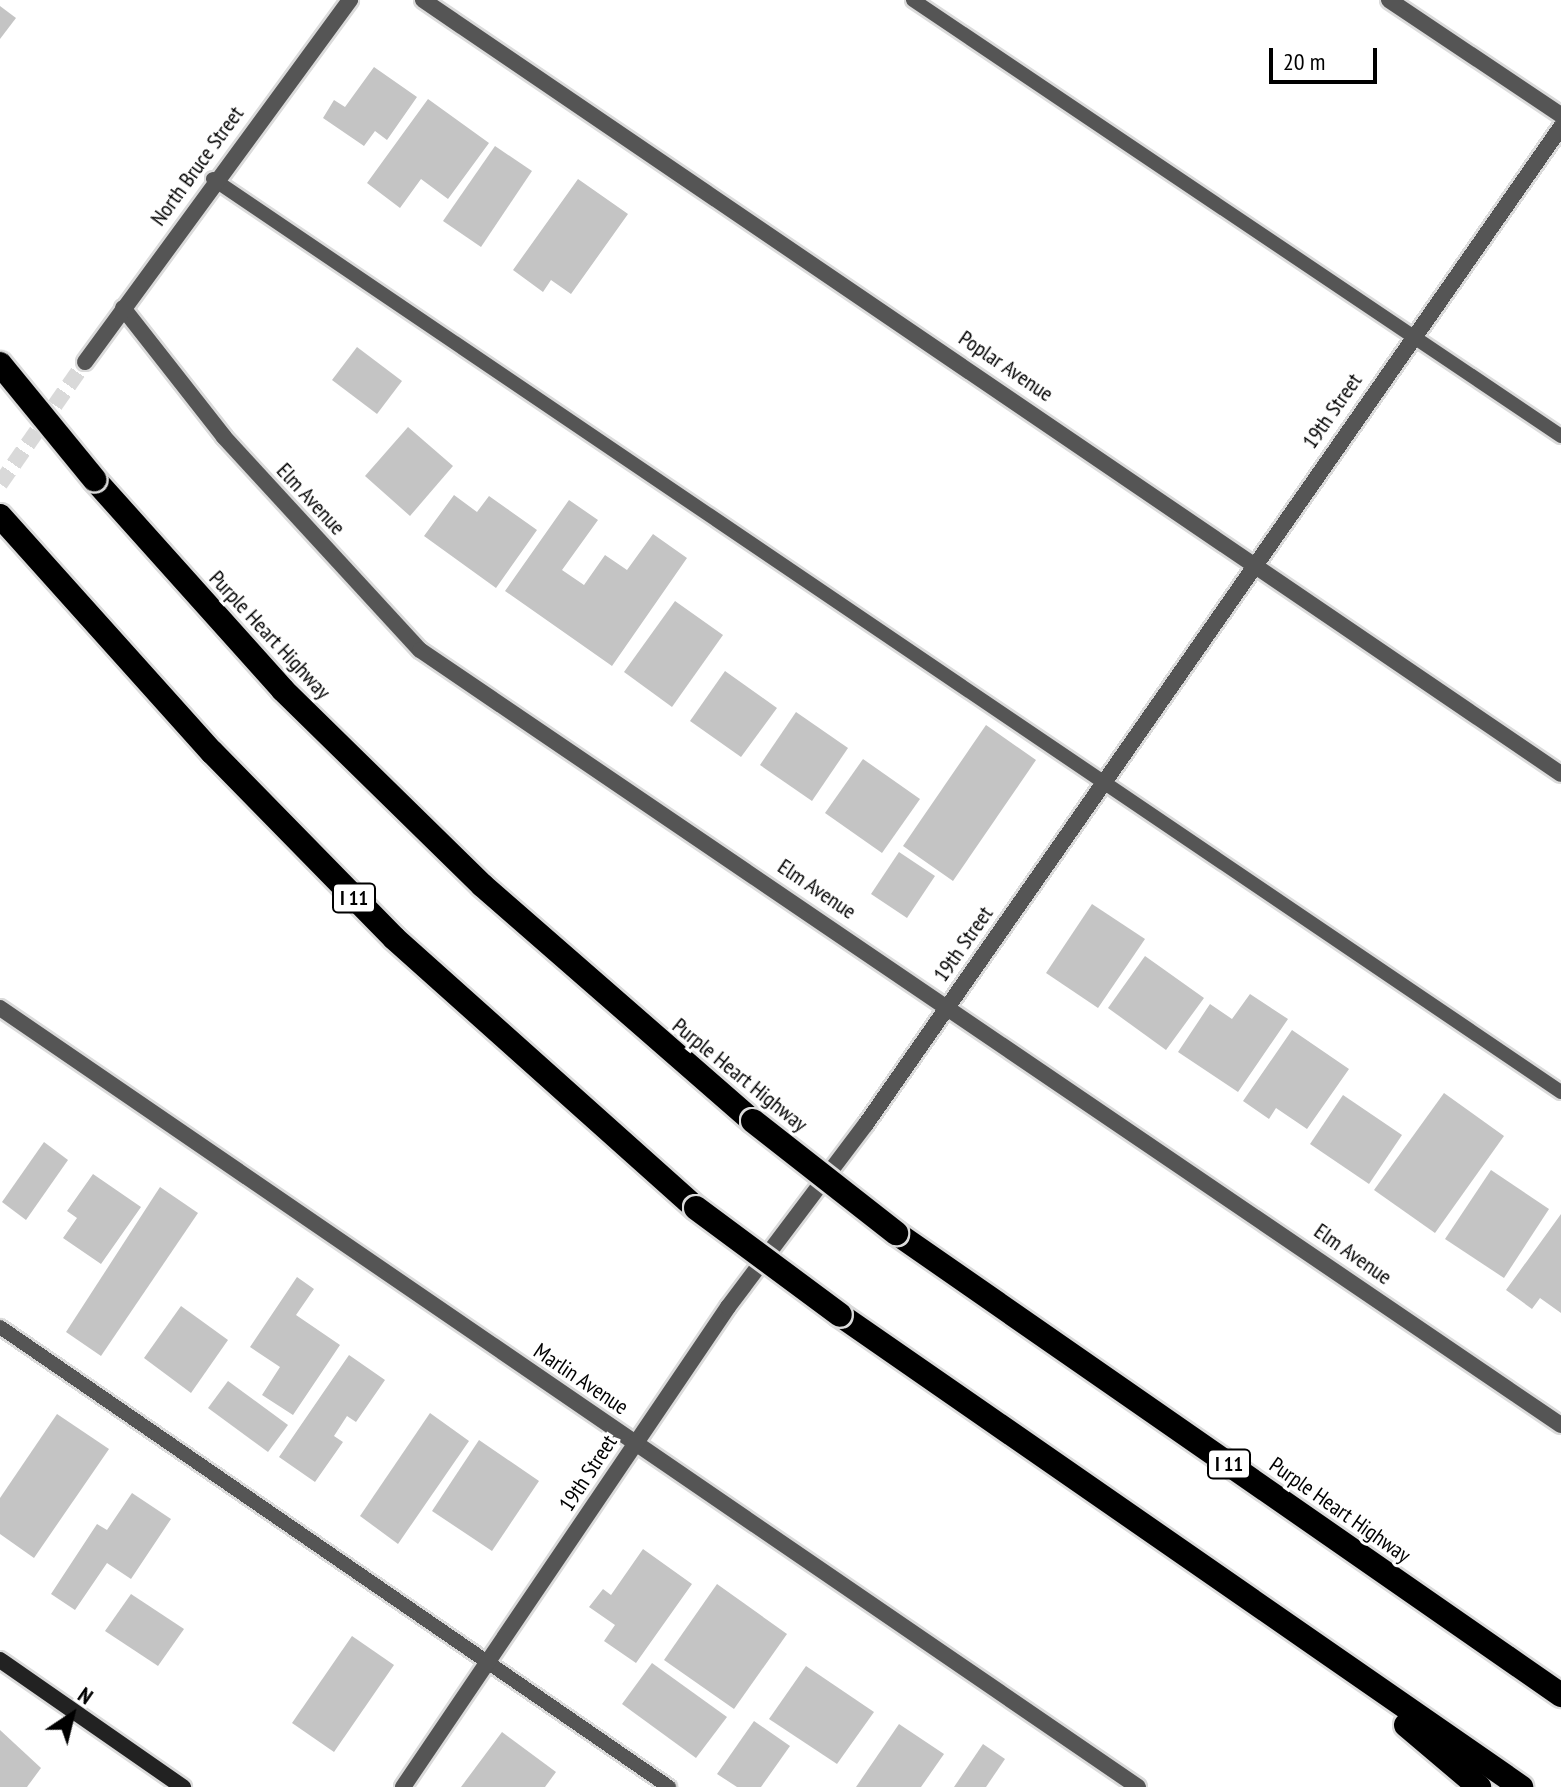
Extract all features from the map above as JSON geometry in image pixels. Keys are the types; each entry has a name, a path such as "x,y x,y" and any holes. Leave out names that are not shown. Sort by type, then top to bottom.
{"highway":[{"name":"Purple Heart Highway","path":"0,364 94,479 283,690 471,874 753,1121 896,1233 1561,1695"},
{"name":"I 11","path":"0,516 37,562 394,938 696,1208 840,1315 1312,1646 1521,1787"},
{"path":"1312,1646 1479,1787"}],"main road":[{"path":"0,1660 183,1787"}],"street":[{"name":"North Bruce Street","path":"85,362 213,179 350,0"},
{"name":"Poplar Avenue","path":"423,0 1256,560 1561,774"},
{"path":"1389,0 1561,115"},
{"name":"19th Street","path":"403,1787 490,1665 634,1442 949,1003 1412,334 1561,127"},
{"name":"Elm Avenue","path":"123,308 224,437 420,650 949,1003 1561,1425"},
{"name":"Marlin Avenue","path":"0,1008 1138,1787"}],"lane":[{"path":"913,0 1561,436"},
{"path":"213,179 1561,1092"},
{"path":"0,1327 669,1787"}],"building":[{"path":"0,6 16,18 0,39"},
{"path":"374,67 417,97 387,140 375,131 364,146 323,118 334,100 345,107"},
{"path":"428,99 489,143 448,199 421,179 400,208 367,183"},
{"path":"495,146 532,171 481,247 443,221"},
{"path":"578,179 628,214 571,294 551,280 543,292 513,270"},
{"path":"357,347 402,381 377,414 332,380"},
{"path":"408,427 453,466 410,516 365,476"},
{"path":"454,495 477,512 489,496 537,530 496,588 424,536"},
{"path":"569,500 598,520 562,570 584,585 605,555 627,570 653,534 687,558 612,666 505,591"},
{"path":"675,601 723,635 672,707 624,672"},
{"path":"725,671 777,708 741,757 690,721"},
{"path":"796,712 848,748 812,801 760,765"},
{"path":"986,725 1036,760 953,881 903,846"},
{"path":"863,759 920,799 882,853 825,813"},
{"path":"899,852 935,876 907,918 871,894"},
{"path":"1092,904 1145,939 1098,1008 1046,973"},
{"path":"1145,956 1204,998 1166,1050 1108,1008"},
{"path":"1250,994 1288,1019 1238,1092 1178,1052 1210,1004 1232,1019"},
{"path":"1292,1030 1349,1069 1307,1129 1276,1108 1269,1119 1243,1101"},
{"path":"1444,1093 1504,1136 1435,1233 1374,1190"},
{"path":"1343,1095 1402,1135 1369,1184 1310,1144"},
{"path":"44,1142 68,1160 26,1220 2,1202"},
{"path":"1491,1170 1549,1209 1504,1278 1445,1239"},
{"path":"93,1174 141,1207 101,1264 63,1238 77,1218 67,1211"},
{"path":"160,1187 198,1213 101,1356 66,1332"},
{"path":"1561,1214 1561,1313 1540,1298 1532,1309 1506,1290"},
{"path":"297,1277 314,1289 296,1315 340,1345 293,1415 262,1395 280,1367 250,1347"},
{"path":"181,1306 228,1340 191,1393 144,1358"},
{"path":"349,1355 385,1380 356,1422 347,1416 334,1436 343,1442 315,1482 279,1457"},
{"path":"228,1381 288,1425 268,1452 208,1408"},
{"path":"430,1413 469,1441 398,1544 360,1516"},
{"path":"57,1414 109,1449 34,1558 0,1534 0,1498"},
{"path":"479,1440 539,1481 492,1551 432,1511"},
{"path":"132,1493 171,1519 131,1579 107,1563 75,1610 51,1594 97,1524 107,1530"},
{"path":"643,1549 692,1584 636,1663 604,1641 615,1625 589,1607 603,1589 611,1595"},
{"path":"717,1584 787,1634 734,1709 664,1660"},
{"path":"131,1594 184,1629 158,1666 105,1631"},
{"path":"352,1636 394,1665 334,1752 292,1723"},
{"path":"652,1663 727,1717 696,1758 622,1704"},
{"path":"806,1666 874,1712 837,1764 769,1719"},
{"path":"754,1721 790,1746 761,1787 737,1787 717,1774"},
{"path":"899,1724 944,1754 921,1787 856,1787"},
{"path":"0,1730 41,1768 27,1787 0,1787"},
{"path":"502,1732 556,1772 545,1787 461,1787"},
{"path":"983,1744 1005,1759 986,1787 954,1787"}],"tunnel":[{"path":"0,484 85,362"}]}
